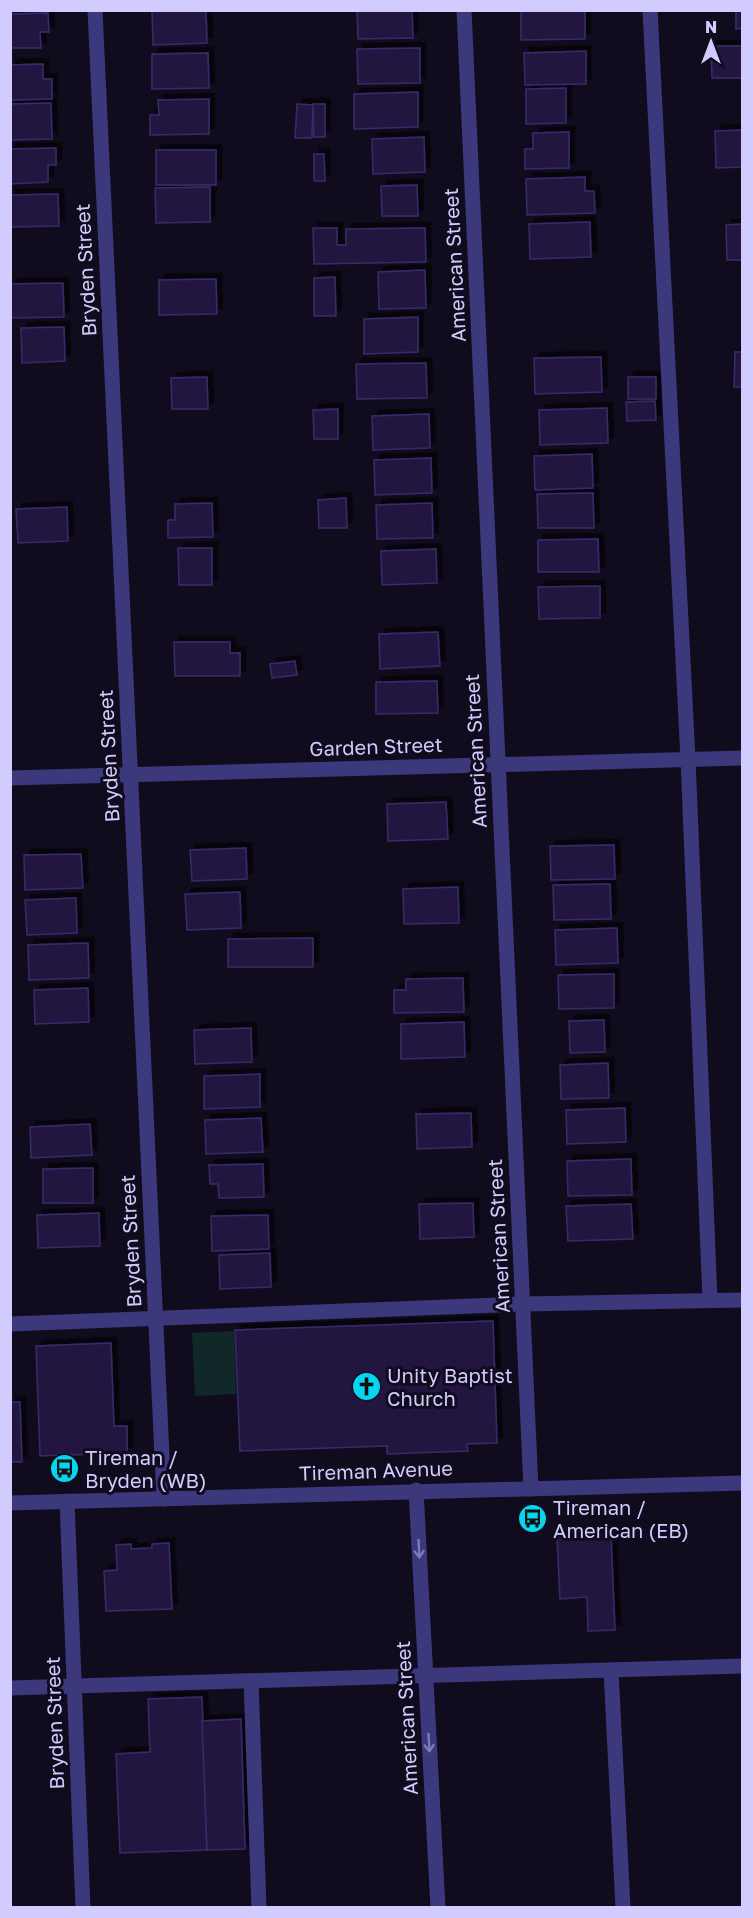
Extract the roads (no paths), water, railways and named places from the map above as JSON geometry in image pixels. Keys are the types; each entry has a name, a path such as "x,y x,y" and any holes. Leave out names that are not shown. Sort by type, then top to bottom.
{"street":[{"name":"Bryden Street","path":"95,10 164,1499"},
{"name":"American Street","path":"464,10 531,1489"},
{"path":"650,10 688,759 710,1300"},
{"name":"Garden Street","path":"10,778 742,758"},
{"path":"10,1324 523,1304 742,1300"},
{"name":"Tireman Avenue","path":"10,1503 416,1490 742,1483"},
{"name":"American Street","path":"416,1490 438,1908"},
{"name":"Bryden Street","path":"67,1501 83,1908"},
{"path":"10,1688 742,1666"},
{"path":"611,1671 623,1908"},
{"path":"251,1681 260,1908"}],"place":[{"name":"Unity Baptist Church","path":"366,1387"},
{"name":"Tireman / Bryden (WB)","path":"64,1469"},
{"name":"Tireman / American (EB)","path":"532,1519"}]}
